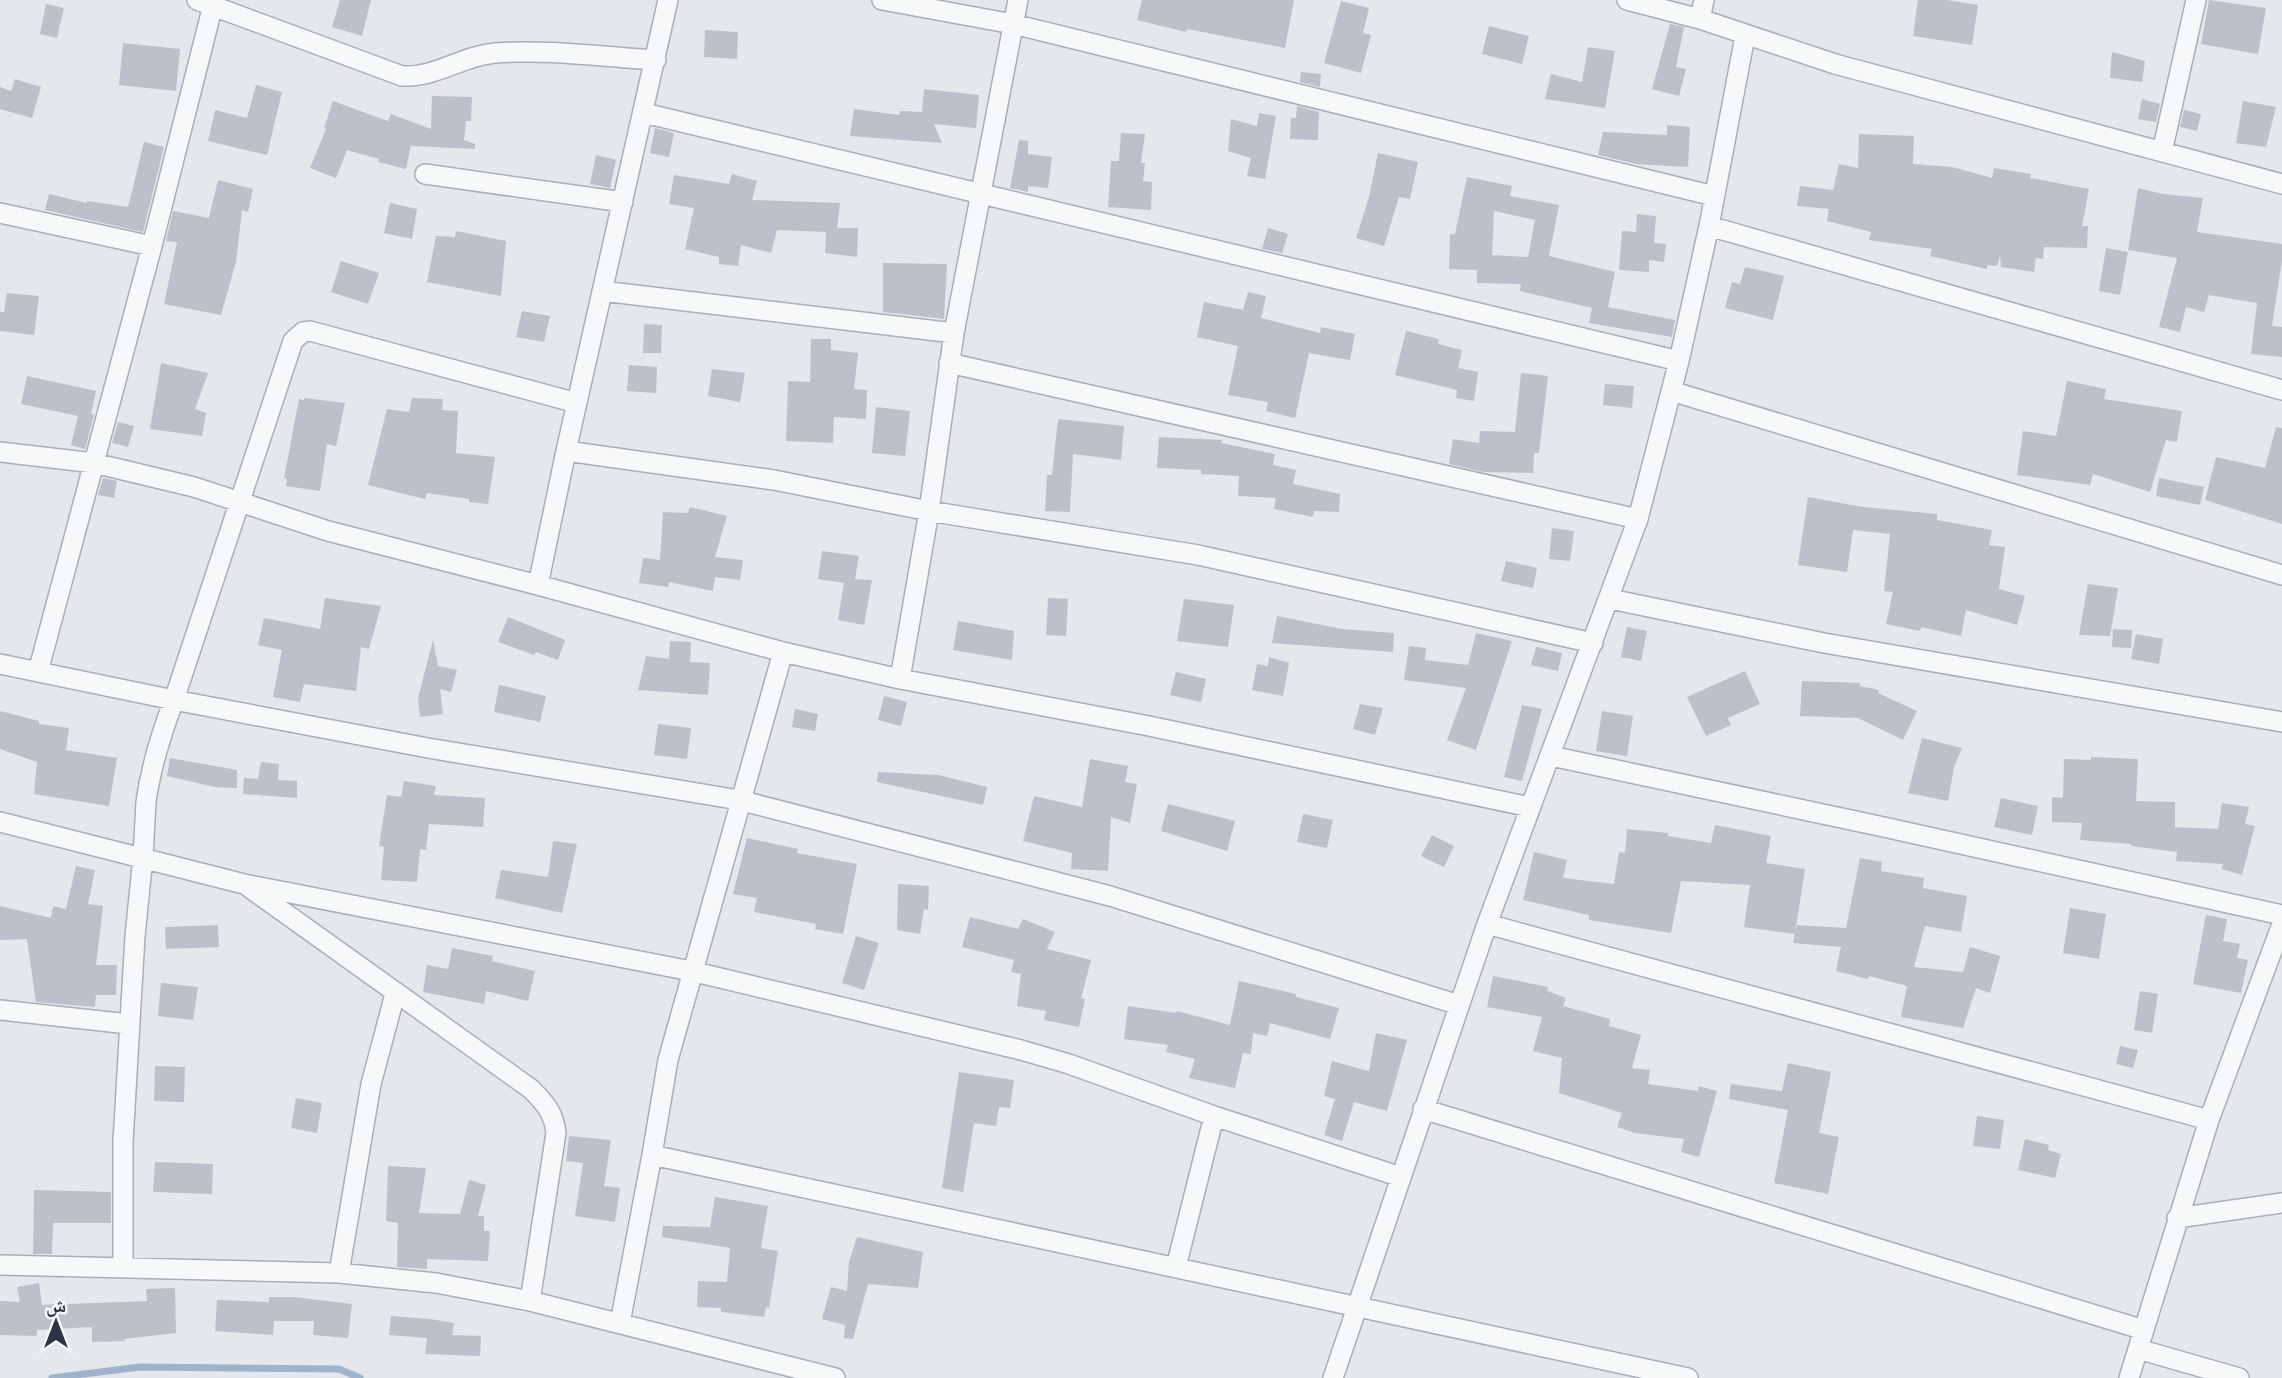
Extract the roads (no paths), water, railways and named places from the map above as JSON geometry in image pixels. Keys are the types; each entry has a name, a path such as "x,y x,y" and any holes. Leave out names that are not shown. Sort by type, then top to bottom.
{"street":[{"path":"538,585 668,0"},
{"path":"882,0 1013,24 1714,197"},
{"path":"900,679 929,511 954,333 1018,0"},
{"path":"1628,0 1700,19 1835,64 2282,184"},
{"path":"1700,19 1704,0"},
{"path":"2162,152 2196,0"},
{"path":"38,672 152,246 205,3 402,76 418,77 473,57 511,52 656,60"},
{"path":"1333,1378 1487,924 1638,519 1679,362 1709,226 1745,36"},
{"path":"644,113 1679,362"},
{"path":"425,174 622,202"},
{"path":"0,213 152,246"},
{"path":"1709,226 2282,390"},
{"path":"602,291 954,333"},
{"path":"123,1266 123,1142 150,776 158,741 174,700 289,351 297,335 310,331 578,403"},
{"path":"949,363 1638,519"},
{"path":"1671,391 2282,575"},
{"path":"566,451 774,480 929,511 1075,533 1245,564 1593,643"},
{"path":"0,453 94,463 194,487 328,531 783,652 900,679 1149,726 1530,807"},
{"path":"1609,599 1824,643 2282,722"},
{"path":"620,1323 668,1060 739,800 783,652"},
{"path":"0,664 428,748 739,800 1110,897 1459,1005"},
{"path":"1550,756 1879,825 2282,915"},
{"path":"0,822 244,884 691,971 1021,1050 1401,1177"},
{"path":"244,884 531,1089 554,1117 556,1133 530,1301"},
{"path":"1487,924 2208,1120"},
{"path":"2129,1378 2208,1120 2282,924"},
{"path":"339,1273 371,1084 395,994"},
{"path":"0,1010 130,1024"},
{"path":"1423,1109 2141,1339 2238,1378"},
{"path":"1176,1267 1214,1116"},
{"path":"652,1155 1688,1378"},
{"path":"2177,1218 2282,1203"},
{"path":"0,1265 339,1273 436,1283 530,1301 835,1378"}],"waterway":[{"path":"52,1378 140,1367 339,1369 360,1378"}]}
